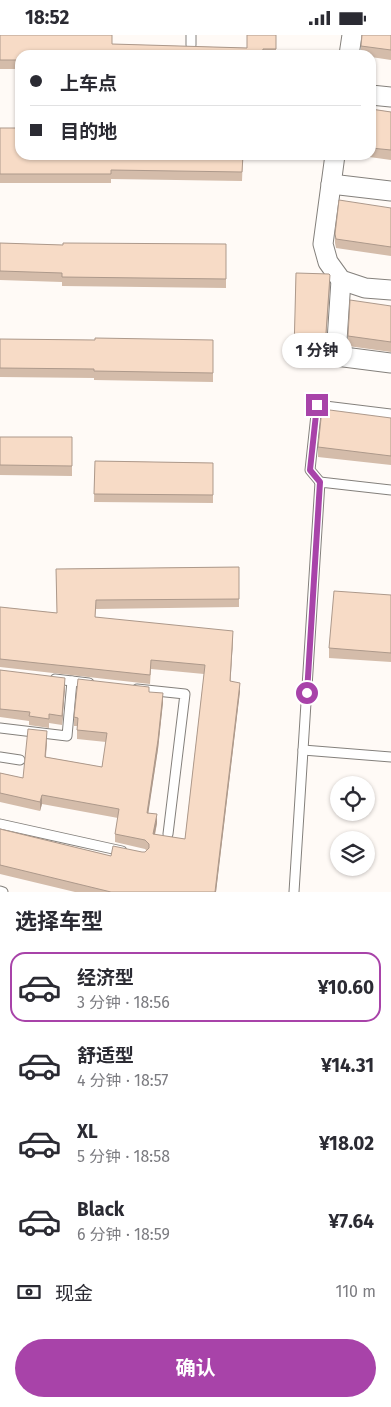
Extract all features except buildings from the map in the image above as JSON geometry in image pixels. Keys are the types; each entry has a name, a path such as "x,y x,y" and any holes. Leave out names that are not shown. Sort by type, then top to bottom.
{"street":[{"path":"350,50 352,35"},
{"path":"376,96 391,97"},
{"path":"334,160 323,244 328,262 341,280 365,288 391,290"},
{"path":"331,184 391,191"},
{"path":"341,280 336,356 391,363"}],"lane":[{"path":"191,35 191,45"},
{"path":"294,892 320,482 310,470 317,405 391,414"},
{"path":"320,482 391,490"},
{"path":"45,678 100,685"},
{"path":"0,728 67,736 72,681"},
{"path":"129,688 185,694 168,834"},
{"path":"303,750 391,757"},
{"path":"0,757 20,761"},
{"path":"0,824 133,853"}],"route":[{"path":"307,693 320,482 310,470 317,405"}]}
